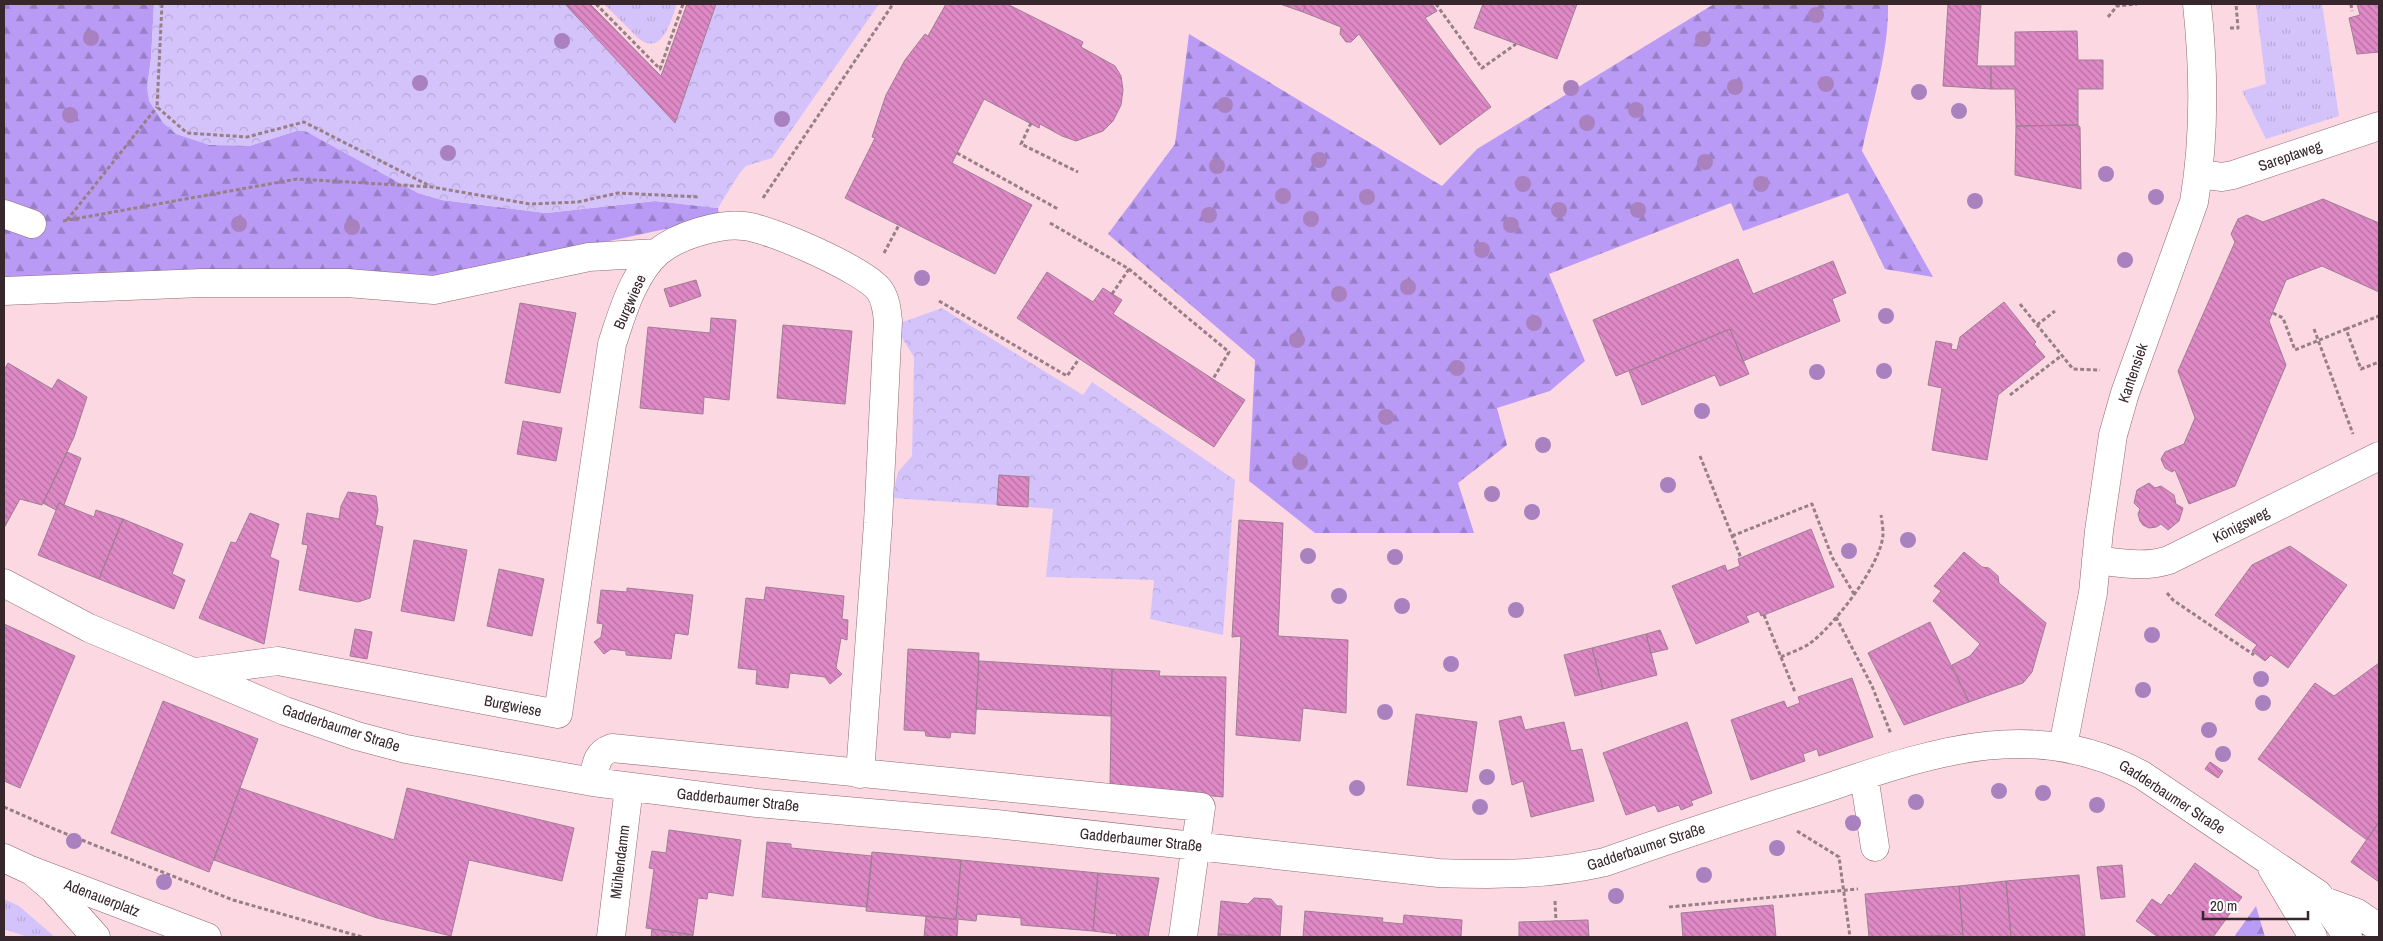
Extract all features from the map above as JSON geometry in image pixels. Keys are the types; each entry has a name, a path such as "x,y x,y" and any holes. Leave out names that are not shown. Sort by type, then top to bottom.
{"street":[{"name":"Kantensiek","path":"2062,746 2089,621 2106,476 2113,435 2125,393 2194,202 2199,174 2202,103 2197,4"},
{"name":"Sareptaweg","path":"2199,174 2222,177 2233,175 2379,126"},
{"path":"4,214 32,224"},
{"name":"Burgwiese","path":"196,672 278,661 558,714 612,344 624,309 638,278 657,253 680,239 712,228 744,226 809,248 870,280 880,291 886,306 888,320 878,523 860,774"},
{"path":"4,291 202,283 347,283 434,290 589,257 657,253"},
{"name":"Königsweg","path":"2096,560 2142,566 2156,564 2198,547 2371,460"},
{"name":"Gadderbaumer Straße","path":"4,584 89,628 285,711 357,736 406,749 593,782 757,803 986,824 1439,873 1501,876 1527,874 1604,862 1900,764 1955,749 1991,745 2062,746 2114,760 2142,775 2266,858 2324,901 2358,913 2379,928"},
{"path":"593,782 597,758 603,751 612,748 1201,807 1183,937"},
{"path":"1864,776 1875,847"},
{"name":"Mühlendamm","path":"611,937 628,787"},
{"name":"Adenauerplatz","path":"4,858 32,871 173,926 207,937"},
{"name":"Gadderbaumer Straße","path":"2266,858 2305,931"},
{"name":"Adenauerplatz","path":"32,871 66,902 96,937"},
{"name":"Gadderbaumer Straße","path":"2324,901 2348,937"}],"path":[{"path":"67,220 157,107 162,4"},
{"path":"596,4 660,69 683,4"},
{"path":"744,226 893,4"},
{"path":"1436,4 1482,68 1516,44"},
{"path":"2108,17 2117,6 2137,4"},
{"path":"2236,4 2238,28"},
{"path":"2351,4 2352,11"},
{"path":"157,107 187,133 247,137 304,122 432,187"},
{"path":"1031,123 1021,144 1078,172"},
{"path":"957,153 1058,209"},
{"path":"32,224 67,220 297,179 432,187 530,204 578,202 618,193 672,194 709,198"},
{"path":"1050,223 1130,269 1229,352 1213,379"},
{"path":"883,256 899,225"},
{"path":"1112,294 1130,269"},
{"path":"939,301 1067,376 1079,359"},
{"path":"2020,304 2073,370 2098,369 2125,393"},
{"path":"2037,325 2055,311"},
{"path":"2273,313 2283,318 2295,350 2379,316"},
{"path":"2314,329 2371,460"},
{"path":"2346,329 2361,369 2379,362"},
{"path":"2010,396 2062,356"},
{"path":"1700,456 1741,558"},
{"path":"1732,536 1812,504 1832,557 1854,594"},
{"path":"1781,657 1808,644 1826,629 1854,594 1872,566 1883,536 1881,515"},
{"path":"2156,564 2167,592 2173,600 2254,655"},
{"path":"1764,615 1795,692"},
{"path":"1836,617 1872,686 1885,716 1900,764"},
{"path":"4,807 54,830 234,900 362,937"},
{"path":"1762,809 1839,858 1850,937"},
{"path":"1669,907 1858,889"}],"green space":[{"path":"4,4 154,4 151,59 147,87 249,146 296,131 306,131 418,193 442,200 546,213 655,201 718,208 719,216 558,252 440,282 4,280"},
{"path":"154,4 565,4 675,123 716,4 879,4 772,158 746,166 718,208 655,201 546,213 442,200 418,193 305,131 296,131 249,146 209,145 176,134 163,123 149,101 147,88 151,59"},
{"path":"604,4 677,4 664,34 653,43 646,43 638,38"},
{"path":"1714,4 1888,4 1888,22 1883,59 1862,151 1933,277 1885,269 1848,193 1743,231 1731,203 1549,274 1585,361 1550,391 1497,408 1507,445 1458,483 1474,533 1315,533 1249,481 1255,360 1108,234 1175,144 1189,34 1442,186 1477,149"},
{"path":"2256,4 2322,4 2339,116 2266,139 2242,91 2266,84"},
{"path":"942,308 1083,395 1092,382 1235,480 1223,635 1150,619 1154,580 1046,577 1053,509 1028,507 1029,477 1000,475 997,505 892,498 898,472 912,456 914,357 899,333 900,323"},
{"path":"4,899 19,906 55,937 28,937 4,929"},
{"path":"2256,906 2265,937 2234,937"}],"building":[{"path":"565,4 590,4 661,76 687,4 716,4 675,123"},
{"path":"946,4 1007,4 1083,42 1081,47 1115,66 1121,76 1123,90 1121,105 1113,121 1103,131 1076,141 1040,124 1039,128 984,99 952,163 1032,205 995,274 845,198 875,138 872,137 886,95 905,60 925,34 928,36"},
{"path":"1280,4 1306,4 1303,12"},
{"path":"1306,4 1432,4 1437,11 1425,18 1491,107 1440,145 1359,34 1351,42 1346,42 1340,34 1341,27 1303,12"},
{"path":"1483,4 1577,4 1557,59 1474,28"},
{"path":"1948,4 1981,4 1977,66 1991,66 1991,89 1943,86"},
{"path":"2357,4 2379,4 2379,52 2357,54 2349,18 2360,15"},
{"path":"2077,31 2078,60 2103,60 2103,89 2078,89 2078,125 2016,126 2015,89 1991,89 1991,66 2015,66 2015,32"},
{"path":"2078,125 2080,127 2081,189 2015,175 2016,126"},
{"path":"2323,199 2379,223 2379,292 2322,266 2286,280 2269,321 2286,365 2235,486 2189,504 2175,470 2172,472 2165,468 2161,459 2165,452 2184,444 2195,418 2178,371 2235,242 2231,234 2238,219 2247,215 2263,222"},
{"path":"1738,259 1753,294 1833,261 1846,293 1832,299 1840,321 1743,361 1730,329 1616,376 1593,320"},
{"path":"1047,272 1093,302 1103,288 1122,300 1113,314 1245,400 1214,447 1017,318"},
{"path":"696,280 701,296 670,307 664,289"},
{"path":"2004,302 2036,342 2034,344 2045,357 1998,395 1987,460 1932,450 1942,388 1928,385 1936,341 1952,344 1951,349 1957,350 1960,337"},
{"path":"520,303 576,313 560,393 505,383"},
{"path":"711,318 736,320 729,400 704,397 703,414 640,408 648,327 710,333"},
{"path":"783,325 852,331 845,404 777,398"},
{"path":"1730,329 1749,374 1720,386 1715,375 1642,405 1629,371"},
{"path":"8,363 52,389 58,379 87,397 74,437 42,505 20,499 4,528 4,370"},
{"path":"523,421 562,428 556,461 517,454"},
{"path":"67,452 81,458 64,505 59,503 56,510 43,503"},
{"path":"999,475 1029,477 1028,507 997,505"},
{"path":"2149,483 2155,488 2161,486 2174,495 2176,504 2183,508 2179,521 2168,530 2161,524 2149,528 2140,521 2138,514 2140,509 2134,503 2137,490"},
{"path":"348,492 376,496 378,510 375,525 383,527 370,598 358,602 299,590 308,545 302,544 307,513 339,519 341,506"},
{"path":"59,503 94,517 96,510 123,519 99,579 38,555"},
{"path":"250,513 279,524 270,557 279,561 264,644 199,618 231,542 236,543"},
{"path":"123,519 183,544 172,574 185,580 174,609 99,579"},
{"path":"1239,520 1283,523 1278,636 1348,640 1346,713 1303,708 1300,741 1236,735 1241,636 1232,637"},
{"path":"1811,529 1834,587 1761,616 1759,611 1746,616 1749,622 1696,644 1672,586 1725,565 1727,571 1740,566 1738,559"},
{"path":"414,540 467,550 454,621 401,611"},
{"path":"2290,546 2347,585 2288,668 2271,655 2265,661 2252,651 2257,645 2215,615 2252,565"},
{"path":"1964,552 1982,567 1989,568 1998,576 1999,583 2046,623 2032,672 2023,683 1969,702 1952,665 1970,656 1980,644 1933,601 1941,591 1934,586"},
{"path":"499,569 544,579 532,636 487,626"},
{"path":"766,587 844,596 842,619 848,620 847,640 841,638 836,668 842,674 830,684 825,677 790,673 788,688 756,684 757,670 738,668 746,598 764,600"},
{"path":"627,588 693,595 688,635 675,633 671,659 626,655 626,651 611,649 604,654 594,642 601,637 603,624 597,623 601,590 627,592"},
{"path":"1930,622 1969,702 1904,725 1868,653"},
{"path":"4,624 75,656 20,788 4,781"},
{"path":"355,629 372,632 367,659 350,656"},
{"path":"1660,630 1668,649 1651,653 1646,634"},
{"path":"1646,634 1657,675 1603,689 1592,648"},
{"path":"1592,648 1603,689 1575,696 1564,655"},
{"path":"908,649 979,653 975,734 951,732 950,738 926,736 925,731 904,730"},
{"path":"979,661 1112,669 1111,716 976,709"},
{"path":"2379,663 2379,822 2367,840 2258,759 2315,683 2334,696"},
{"path":"1112,669 1160,671 1159,676 1226,677 1223,797 1110,786"},
{"path":"1852,678 1873,737 1819,756 1817,749 1803,754 1805,761 1751,780 1731,720 1784,701 1787,708 1800,703 1798,697"},
{"path":"163,701 258,739 209,872 111,833"},
{"path":"1416,714 1477,722 1467,792 1407,785"},
{"path":"1521,716 1525,730 1564,722 1571,751 1582,749 1594,801 1531,817 1523,781 1512,785 1499,721"},
{"path":"1687,722 1712,793 1691,801 1693,805 1681,810 1679,805 1658,812 1655,805 1626,815 1603,753"},
{"path":"2210,762 2223,771 2218,778 2205,769"},
{"path":"240,788 394,840 407,788 574,828 562,881 469,860 451,936 377,918 214,860"},
{"path":"2379,822 2379,882 2351,862"},
{"path":"669,830 741,840 733,896 708,892 707,899 698,898 693,935 646,928 654,869 649,868 652,851 666,853"},
{"path":"767,842 791,844 791,848 872,856 867,907 762,897"},
{"path":"872,852 961,860 956,919 866,911"},
{"path":"961,860 1098,873 1093,931 1021,925 1021,918 977,914 976,921 956,919"},
{"path":"2195,863 2242,897 2213,937 2158,937 2136,921 2152,899 2161,905 2169,894 2171,896"},
{"path":"2122,865 2125,897 2101,899 2097,867"},
{"path":"1098,873 1159,878 1148,937 1116,937 1117,934 1093,931"},
{"path":"2079,875 2085,937 2011,937 2006,881"},
{"path":"2006,881 2011,937 1963,937 1959,886"},
{"path":"1959,886 1963,935 1869,937 1865,894"},
{"path":"1254,898 1271,899 1277,906 1282,906 1280,937 1218,934 1221,901 1248,904"},
{"path":"1773,905 1776,937 1683,937 1681,913"},
{"path":"1305,911 1383,918 1382,922 1403,924 1404,915 1462,920 1461,937 1303,937"},
{"path":"926,916 958,920 957,937 924,937"},
{"path":"1588,920 1589,937 1519,937 1519,922"},
{"path":"652,929 693,935 693,937 651,937"},
{"path":"1218,934 1252,937 1218,937"}]}
